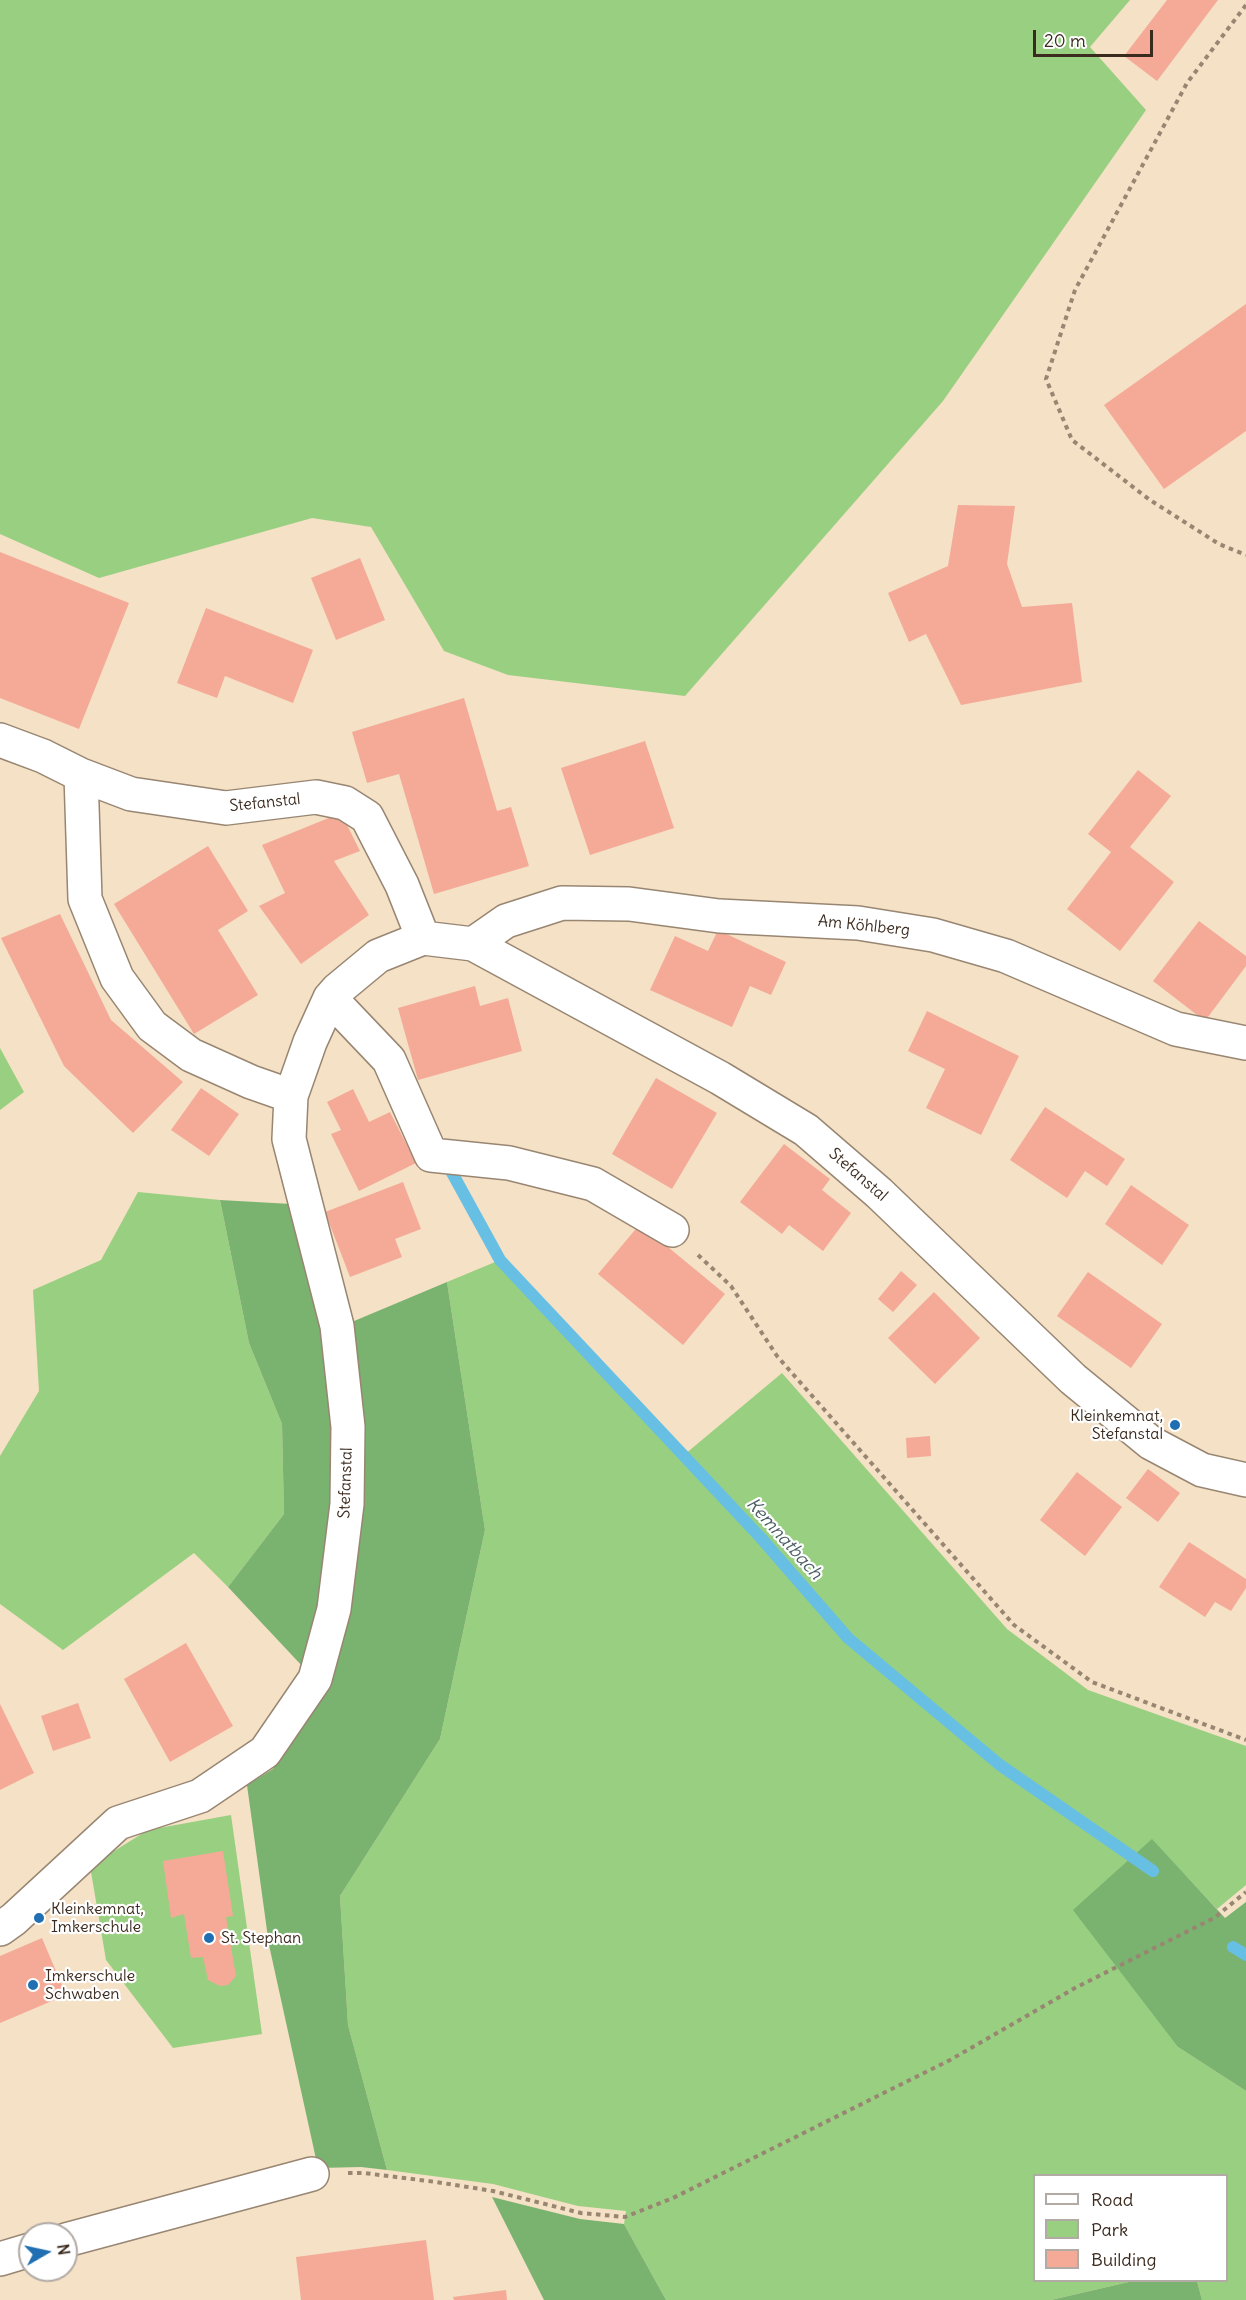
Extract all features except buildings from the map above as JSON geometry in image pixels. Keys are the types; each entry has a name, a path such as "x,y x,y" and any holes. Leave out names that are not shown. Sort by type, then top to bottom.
{"street":[{"name":"Stefanstal","path":"0,740 131,794 226,808 316,797 345,803 367,817 402,885 423,938"},
{"path":"81,775 85,899 117,978 152,1026 191,1055 251,1082 291,1096"},
{"name":"Am Köhlberg","path":"473,944 506,921 562,903 629,904 719,916 858,923 933,935 1006,956 1176,1029 1246,1043"},
{"name":"Stefanstal","path":"0,1929 14,1919 118,1823 200,1796 265,1752 315,1679 334,1609 347,1504 348,1427 337,1326 289,1139 291,1096 310,1042 330,998 378,956 423,938 473,944 720,1078 806,1130 879,1193 1073,1379 1151,1443 1202,1470 1246,1480"},
{"path":"330,998 389,1060 431,1155 509,1163 593,1184 672,1230"},
{"path":"78,2237 312,2174"},
{"path":"0,2259 18,2254"}],"path":[{"path":"1246,5 1187,83 1075,290 1046,379 1072,440 1150,500 1219,544 1246,555"},
{"path":"672,1230 731,1286 777,1356 1014,1625 1092,1682 1246,1740"},
{"path":"312,2174 364,2173 436,2182 493,2191 581,2213 625,2217 673,2198 950,2060 1075,1988 1214,1917 1246,1892"}],"green space":[{"path":"0,0 1130,0 1090,47 1146,110 943,401 685,696 508,675 444,651 371,527 312,518 99,578 0,534"},
{"path":"0,1048 24,1092 0,1110"},
{"path":"138,1192 220,1200 249,1343 282,1424 284,1514 228,1587 194,1553 63,1650 0,1604 0,1456 39,1391 33,1290 101,1260"},
{"path":"220,1200 291,1204 324,1327 335,1430 336,1503 321,1606 304,1668 228,1587 284,1514 282,1424 249,1343"},
{"path":"500,1260 684,1455 782,1373 1007,1629 1088,1690 1246,1746 1246,1885 1217,1909 1152,1840 1178,2047 1246,2091 1246,2300 1202,2300 1197,2282 1228,2282 1228,2174 1033,2174 1033,2282 1129,2282 1051,2300 666,2300 624,2224 626,2211 578,2206 493,2184 387,2170 348,2025 340,1896 440,1739 485,1530 447,1282"},
{"path":"447,1282 485,1530 440,1739 340,1896 348,2025 387,2170 361,2167 318,2168 269,1945 247,1785 273,1769 326,1688 347,1324"},
{"path":"231,1815 262,2034 173,2048 106,1960 90,1866 148,1830"},
{"path":"1152,1839 1225,1918 1246,1902 1246,2091 1178,2047 1073,1910"},
{"path":"492,2197 580,2219 624,2224 666,2300 544,2300"},
{"path":"1129,2282 1197,2282 1202,2300 1051,2300"}],"waterway":[{"name":"Kemnatbach","path":"450,1169 500,1260 761,1538 848,1638 1000,1765 1153,1871"},
{"name":"Kemnatbach","path":"1233,1947 1246,1955"}],"place":[{"name":"Kleinkemnat, Stefanstal","path":"1175,1425"},
{"name":"Kleinkemnat, Imkerschule","path":"39,1918"},
{"name":"St. Stephan","path":"209,1938"},
{"name":"Imkerschule Schwaben","path":"33,1985"}]}
